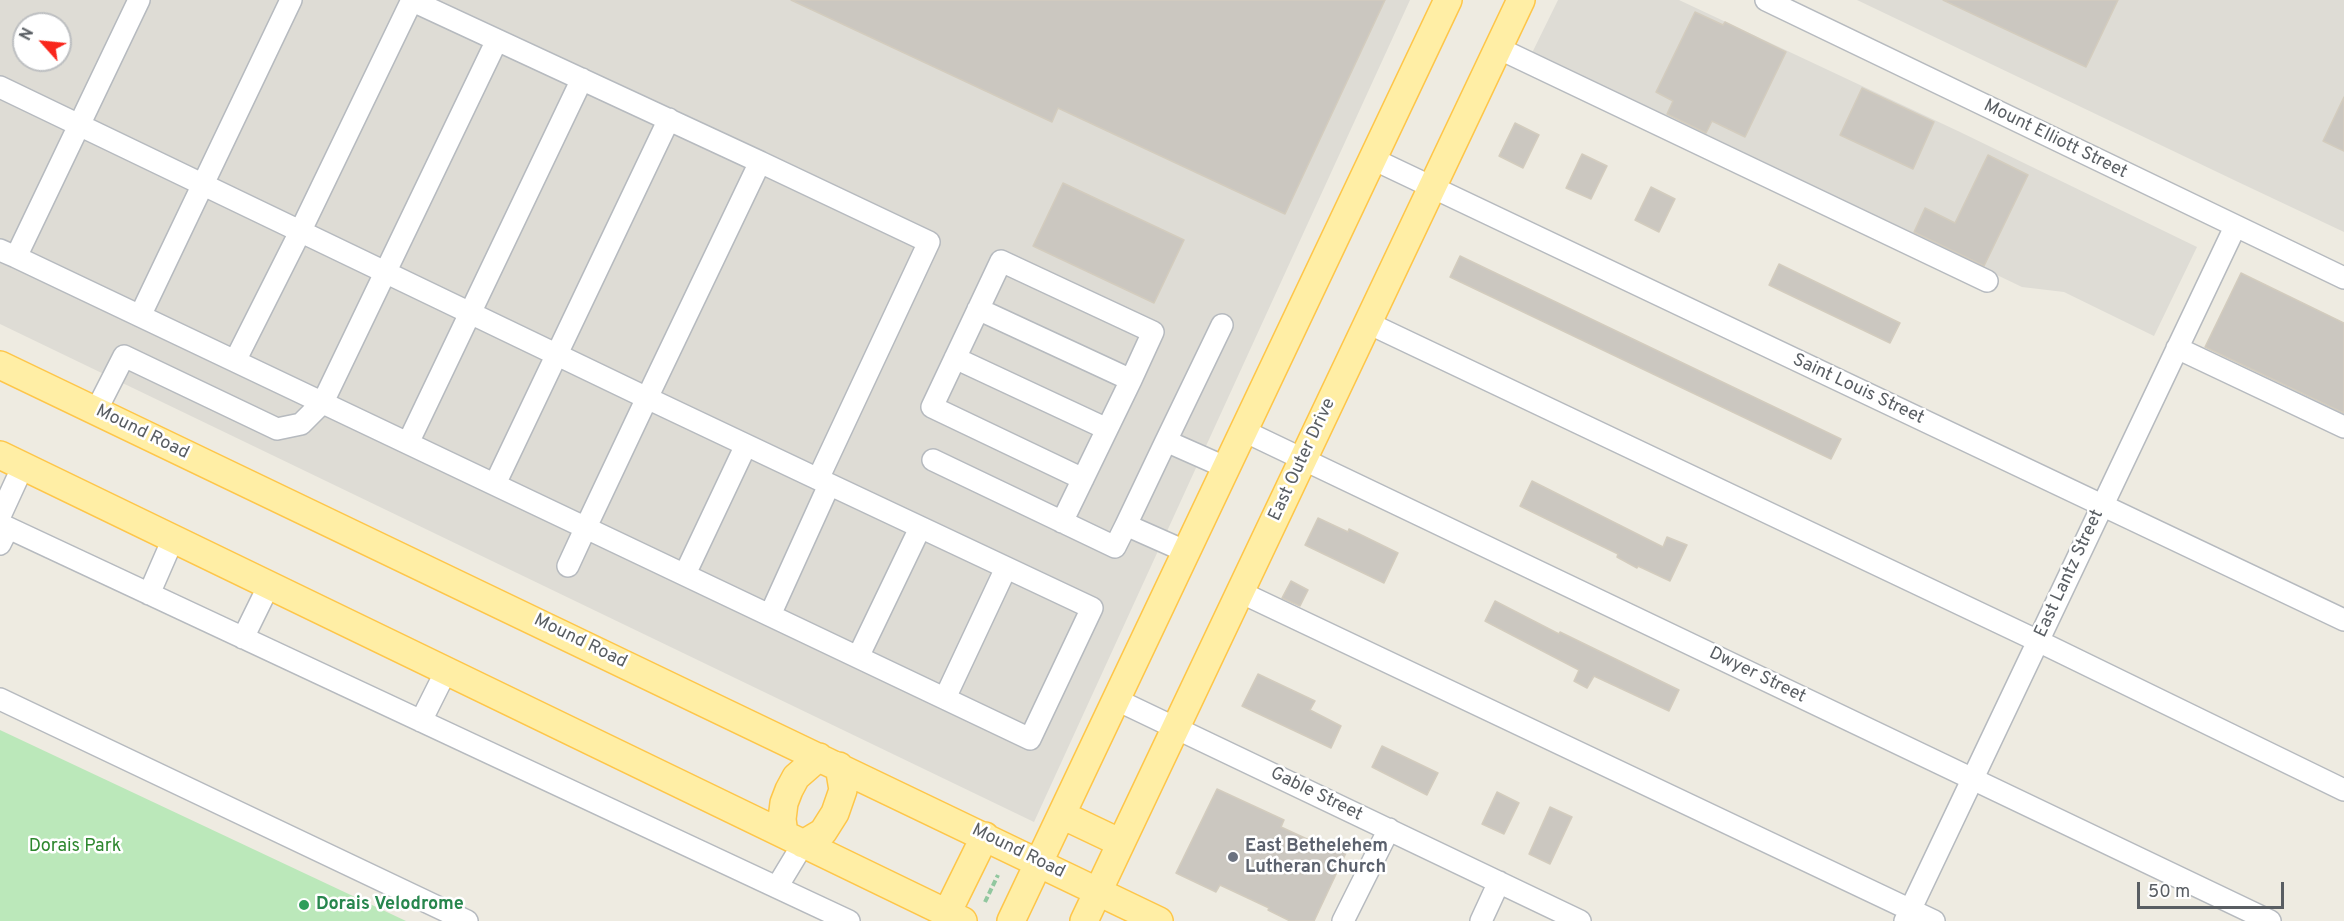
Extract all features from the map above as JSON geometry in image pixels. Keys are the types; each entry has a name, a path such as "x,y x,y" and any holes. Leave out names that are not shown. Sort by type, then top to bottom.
{"main road":[{"path":"1011,921 1448,0"},
{"name":"East Outer Drive","path":"1084,921 1521,0"},
{"name":"Mound Road","path":"2,372 96,411 1039,862 1153,920"},
{"path":"12,461 955,917 985,836"},
{"path":"829,762 843,790 835,813 823,832 794,839 782,819 784,803 789,790 796,777 829,762"},
{"path":"1062,815 1121,843"}],"street":[{"path":"140,316 291,0"},
{"path":"235,361 412,0 929,242 823,482 770,615"},
{"name":"Mount Elliott Street","path":"1766,0 2344,278"},
{"path":"0,87 79,125 300,232 823,482 1092,608 1030,739 8,254 79,125 132,2"},
{"path":"96,411 124,356 277,429 301,424 323,402 497,40"},
{"path":"1498,48 1987,281"},
{"path":"408,443 582,79"},
{"path":"495,484 669,119"},
{"name":"Saint Louis Street","path":"1373,159 2344,620"},
{"path":"568,566 760,162"},
{"name":"East Lantz Street","path":"1908,915 2235,227"},
{"path":"1062,522 1083,479 1107,429 1131,380 1153,333 1001,261 932,407 1083,479"},
{"path":"978,309 1131,380"},
{"path":"1368,323 2038,641 2344,790"},
{"path":"933,460 1115,546 1222,325"},
{"path":"2177,348 2344,427"},
{"path":"955,358 1107,429"},
{"name":"Dwyer Street","path":"1244,431 2270,921"},
{"path":"1166,441 1227,468"},
{"path":"685,574 746,445"},
{"path":"12,461 2,528 849,921"},
{"path":"1126,525 1187,552"},
{"path":"858,657 920,528"},
{"path":"148,594 173,539"},
{"path":"945,698 1006,568"},
{"path":"243,638 269,585"},
{"path":"1240,592 1908,915 1934,921"},
{"path":"421,721 446,671"},
{"path":"0,699 467,921"},
{"name":"Gable Street","path":"1117,700 1580,921"},
{"path":"1343,921 1389,829"},
{"path":"777,887 794,839"},
{"path":"1481,921 1499,882"}],"path":[{"path":"985,902 998,874"}],"shaded area":[{"path":"0,0 1410,0 1034,822 0,324"},
{"path":"1558,0 1679,0 2197,247 2154,336 2064,292 2022,287 1532,53"},
{"path":"1857,0 2344,0 2344,232 2236,181"}],"green space":[{"name":"Dorais Park","path":"0,730 406,921 0,921"}],"building":[{"path":"791,0 1385,0 1285,214 1058,108 1052,122"},
{"path":"1943,0 2118,0 2086,67"},
{"path":"1695,12 1723,25 1725,22 1786,52 1745,137 1712,121 1706,133 1667,114 1673,101 1656,92"},
{"path":"1862,88 1934,122 1913,169 1840,135"},
{"path":"2344,97 2344,151 2323,141"},
{"path":"1515,123 1539,135 1523,168 1499,156"},
{"path":"1582,154 1607,166 1591,199 1566,188"},
{"path":"1988,155 2028,175 1984,266 1914,232 1925,208 1955,223"},
{"path":"1063,183 1184,240 1154,303 1033,246"},
{"path":"1651,187 1675,199 1659,232 1635,220"},
{"path":"1460,256 1841,439 1831,459 1450,277"},
{"path":"1779,264 1900,323 1890,343 1769,285"},
{"path":"2241,273 2344,323 2344,413 2205,347"},
{"path":"1532,481 1663,547 1667,537 1687,545 1670,581 1638,566 1637,568 1617,557 1618,554 1520,506"},
{"path":"1318,518 1348,532 1349,529 1398,553 1384,583 1305,545"},
{"path":"1291,581 1308,590 1300,606 1282,598"},
{"path":"1495,601 1559,634 1560,632 1679,690 1669,711 1594,676 1587,688 1574,681 1579,670 1485,621"},
{"path":"1258,674 1315,701 1310,710 1341,726 1331,748 1242,706"},
{"path":"1382,746 1438,773 1427,795 1372,767"},
{"name":"East Bethelehem Lutheran Church","path":"1217,789 1284,820 1281,827 1320,845 1321,841 1346,853 1314,921 1290,921 1268,910 1269,908 1220,885 1216,892 1176,873"},
{"path":"1497,792 1519,803 1504,834 1482,824"},
{"path":"1550,807 1572,817 1550,864 1529,854"}],"place":[{"name":"East Bethelehem Lutheran Church","path":"1233,857"},
{"name":"Dorais Velodrome","path":"304,905"}]}
